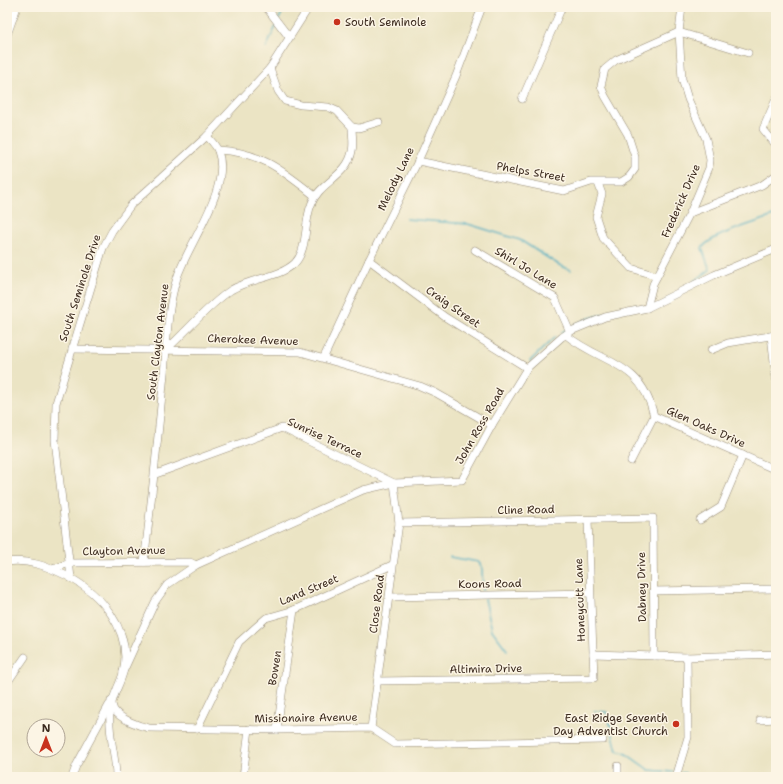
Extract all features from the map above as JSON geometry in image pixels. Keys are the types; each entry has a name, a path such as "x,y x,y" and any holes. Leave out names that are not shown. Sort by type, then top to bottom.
{"street":[{"path":"7,35 16,7"},
{"path":"266,7 289,37"},
{"name":"South Seminole Drive","path":"71,578 58,468 55,421 59,388 103,248 112,231 131,205 207,136 270,68 309,7"},
{"name":"Melody Lane","path":"324,358 369,260 418,161 456,76 482,7"},
{"path":"522,99 562,7"},
{"name":"Frederick Drive","path":"647,308 652,284 690,213 709,168 710,160 706,139 688,99 682,79 679,32 682,7"},
{"path":"679,32 748,53"},
{"name":"Phelps Street","path":"418,161 564,191 591,182 621,182 629,177 635,169 635,157 628,135 603,91 601,86 602,76 605,69 616,60 679,32"},
{"path":"270,68 278,90 285,101 301,105 328,107 337,111 352,127 359,128 379,122"},
{"path":"776,99 763,129 776,146"},
{"path":"167,350 231,290 246,282 288,269 298,260 304,238 307,216 315,196 345,168 352,151 352,127"},
{"path":"207,136 218,150 237,151 268,162 286,173 315,196"},
{"name":"South Clayton Avenue","path":"144,562 156,474 171,302 176,280 218,187 220,161 218,150"},
{"path":"690,213 762,185 776,175"},
{"path":"598,182 602,194 596,217 603,238 631,268 657,276"},
{"name":"John Ross Road","path":"72,777 76,766 111,701 154,602 161,592 174,579 196,565 363,490 394,483 462,480 492,425 527,368 568,333 605,317 647,308 714,275 776,249"},
{"name":"Shirl Jo Lane","path":"475,250 555,298 568,333"},
{"name":"Craig Street","path":"369,260 445,317 527,368"},
{"name":"Glen Oaks Drive","path":"568,333 630,372 643,387 654,416 776,470"},
{"path":"711,350 728,342 774,336 776,378"},
{"name":"Cherokee Avenue","path":"72,348 300,352 420,386 436,393 492,425"},
{"path":"632,461 654,416"},
{"name":"Sunrise Terrace","path":"156,474 282,428 394,483"},
{"path":"700,520 721,507 743,455"},
{"name":"Close Road","path":"371,728 390,597 392,565 400,524 394,483"},
{"name":"Cline Road","path":"400,524 653,518"},
{"name":"Dabney Drive","path":"653,518 654,656"},
{"name":"Honeycutt Lane","path":"588,520 594,678"},
{"path":"7,562 22,560 52,569 71,578 103,602 114,617 123,643 123,672"},
{"name":"Clayton Avenue","path":"52,569 70,563 190,562 196,565"},
{"name":"Land Street","path":"197,729 239,642 266,618 294,610 392,565"},
{"path":"653,591 776,590"},
{"name":"Koons Road","path":"390,597 590,593"},
{"name":"Bowen","path":"277,730 294,610"},
{"path":"593,654 688,657 776,654"},
{"path":"7,683 25,657"},
{"path":"676,777 688,737 688,657"},
{"name":"Altimira Drive","path":"378,681 594,678"},
{"path":"111,701 110,736 116,777"},
{"name":"Missionaire Avenue","path":"111,701 114,711 140,726 154,728 277,730 371,728 395,744 603,740"},
{"path":"760,720 776,719"},
{"path":"243,777 249,729"},
{"path":"618,766 618,777"}],"waterway":[{"path":"279,19 285,7"},
{"path":"266,48 277,24"},
{"path":"694,281 710,270 702,248 707,243 725,233 776,215"},
{"path":"406,219 468,224 520,240 559,265 571,270"},
{"path":"574,325 590,318 631,308"},
{"path":"561,333 565,330"},
{"path":"530,361 555,337"},
{"path":"450,557 479,562 482,569 483,591"},
{"path":"485,599 492,630 507,650"},
{"path":"594,711 607,712 617,751 625,753 649,770 673,772"},
{"path":"681,773 685,773 688,777"}],"place":[{"name":"South Seminole","path":"337,22"},
{"name":"East Ridge Seventh Day Adventist Church","path":"676,724"}]}
